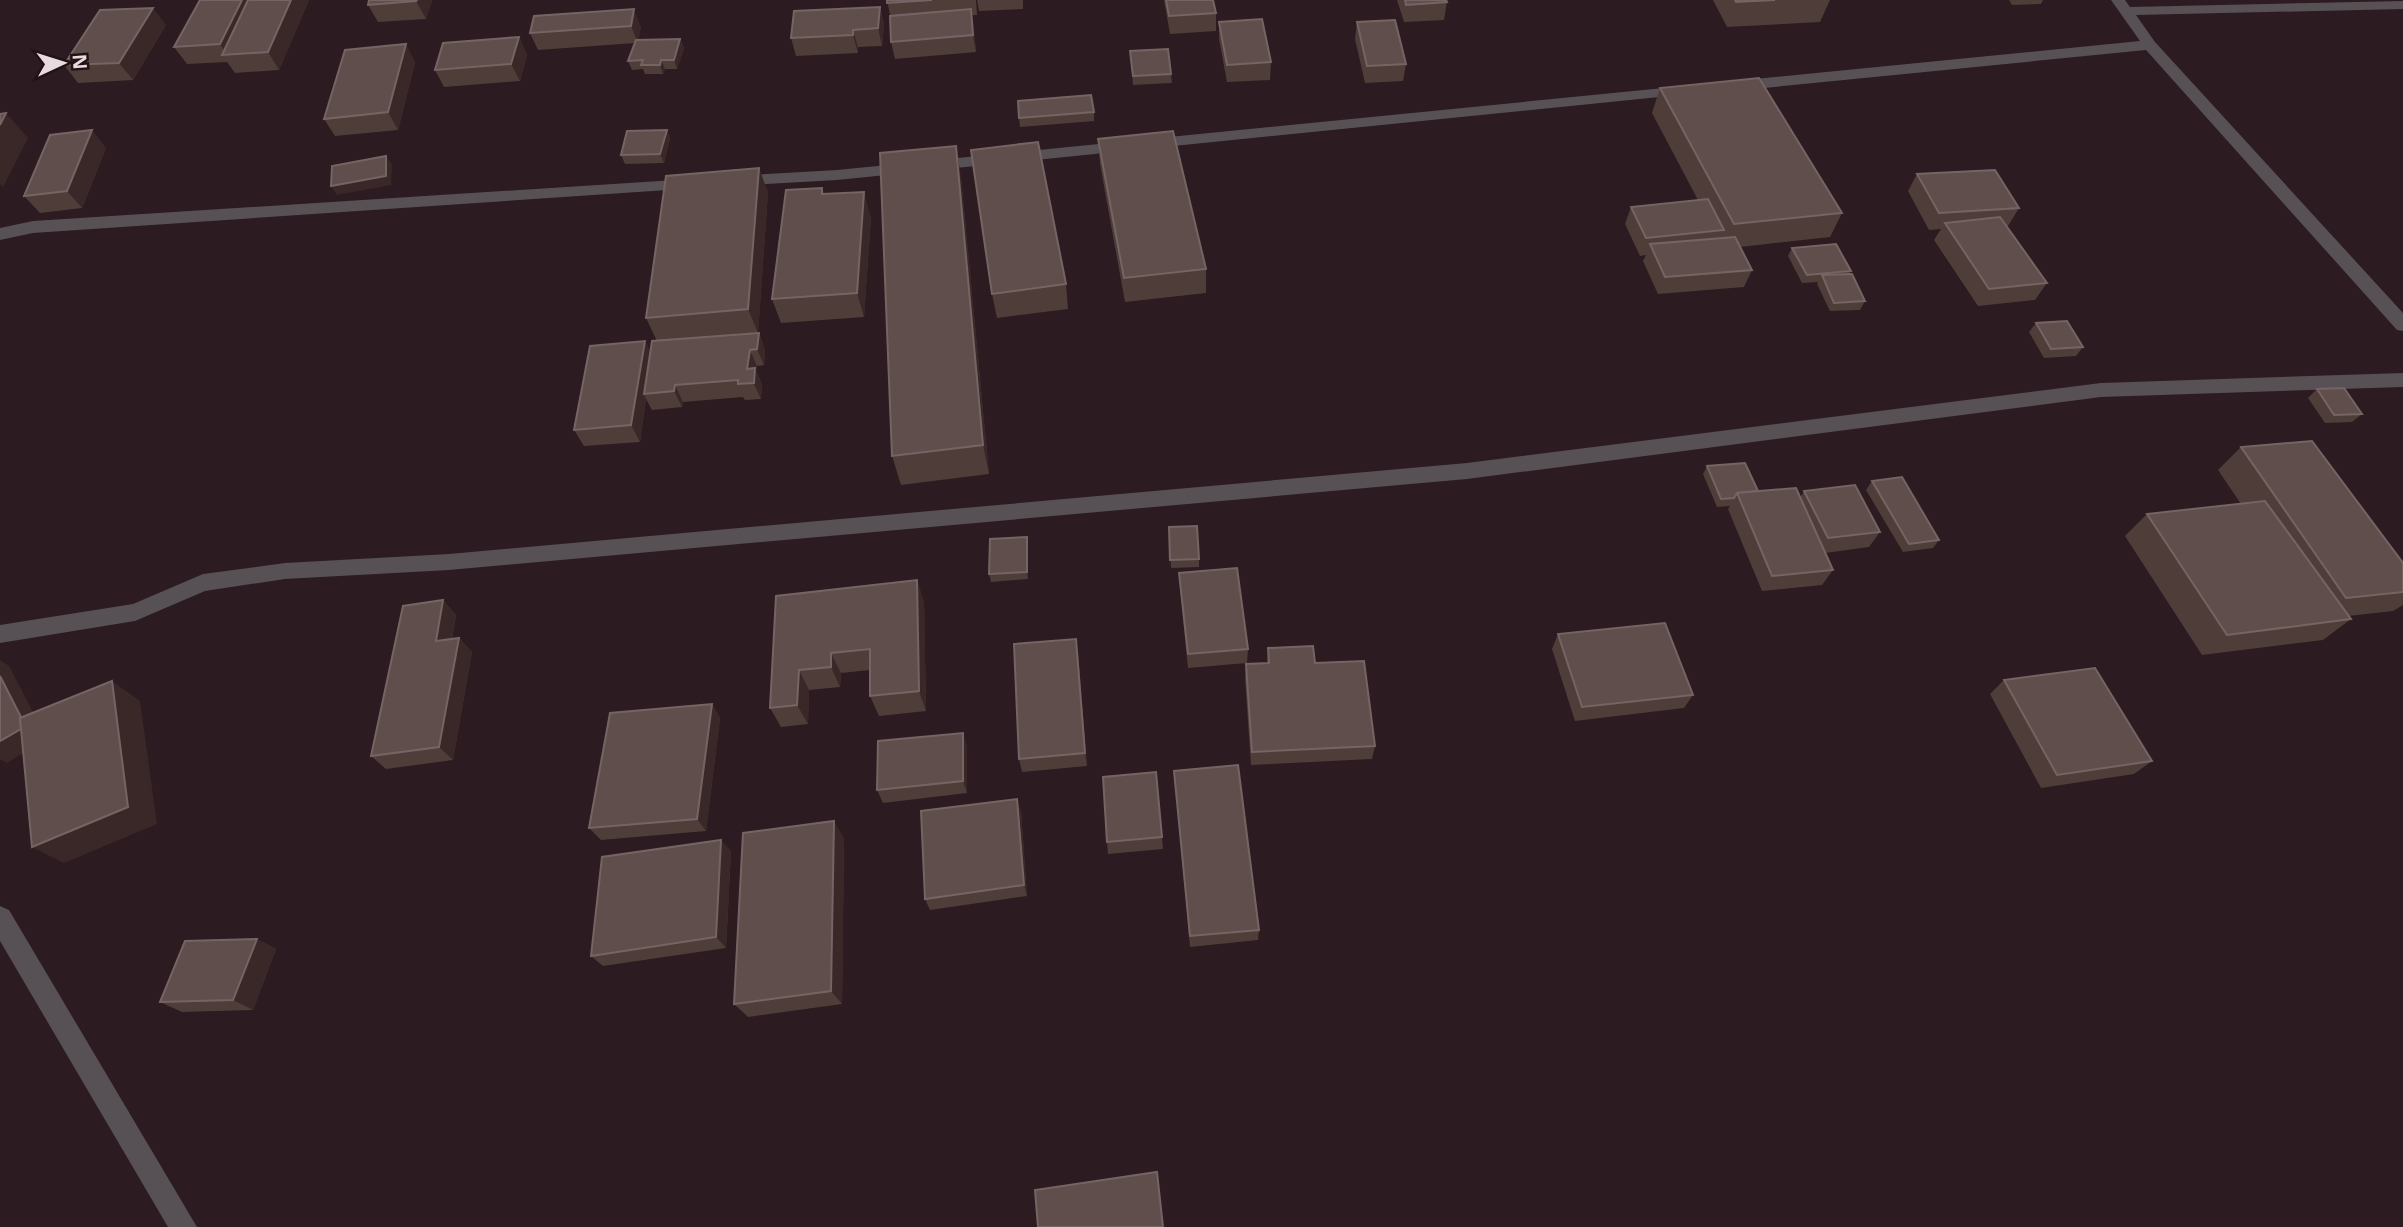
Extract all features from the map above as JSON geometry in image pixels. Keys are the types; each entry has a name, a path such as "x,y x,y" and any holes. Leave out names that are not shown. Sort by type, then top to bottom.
{"street":[{"path":"2123,5 2403,5"},
{"path":"2123,5 2150,44 2403,325"},
{"path":"1721,87 2150,44"},
{"path":"0,234 33,226 837,175 1694,90"},
{"path":"0,634 135,612 203,583 285,571 449,562 1467,471 2101,390 2403,380"},
{"path":"0,918 183,1227"}],"building":[{"path":"200,0 242,0 220,44 174,47"},
{"path":"248,0 291,0 268,52 222,55"},
{"path":"369,0 417,0 368,5"},
{"path":"887,0 932,0 887,3"},
{"path":"1166,0 1213,0 1216,13 1169,16"},
{"path":"1405,0 1446,0 1447,2 1406,5"},
{"path":"1735,0 1775,0 1736,2"},
{"path":"880,7 878,28 853,30 853,35 791,38 794,11"},
{"path":"153,8 119,63 64,65 100,10"},
{"path":"634,9 631,26 530,33 534,16"},
{"path":"971,9 973,35 891,42 890,16"},
{"path":"1262,19 1271,62 1227,65 1219,22"},
{"path":"1395,20 1406,64 1367,66 1357,22"},
{"path":"519,37 511,64 435,70 443,43"},
{"path":"680,39 674,60 661,60 660,65 641,65 643,60 628,61 636,40"},
{"path":"406,44 388,112 324,119 345,50"},
{"path":"1168,49 1171,74 1133,76 1130,51"},
{"path":"1759,78 1842,213 1734,224 1660,88"},
{"path":"1091,95 1094,112 1019,118 1018,101"},
{"path":"6,113 0,125 0,114"},
{"path":"92,130 67,191 24,196 50,135"},
{"path":"667,130 660,154 621,155 627,131"},
{"path":"1173,131 1206,269 1124,278 1098,139"},
{"path":"1038,142 1066,284 992,294 971,150"},
{"path":"956,146 983,445 892,456 880,153"},
{"path":"386,156 386,176 331,186 332,166"},
{"path":"759,168 748,309 646,318 666,176"},
{"path":"1995,170 2019,208 1939,213 1917,174"},
{"path":"822,188 822,194 864,192 857,293 772,299 786,190"},
{"path":"1708,199 1724,230 1646,238 1631,207"},
{"path":"2000,217 2047,283 1989,289 1945,223"},
{"path":"1735,237 1752,270 1665,277 1650,244"},
{"path":"1836,244 1851,271 1807,275 1792,248"},
{"path":"1852,274 1865,301 1834,303 1822,275"},
{"path":"2067,321 2083,347 2051,349 2036,323"},
{"path":"759,333 757,349 750,350 747,369 755,368 754,383 738,384 738,380 675,385 674,391 644,394 652,341"},
{"path":"645,341 631,425 574,430 590,346"},
{"path":"2344,388 2362,414 2334,415 2317,389"},
{"path":"2312,441 2403,563 2403,592 2346,598 2241,447"},
{"path":"1745,463 1758,491 1737,493 1734,498 1721,499 1707,466"},
{"path":"1902,477 1939,540 1909,544 1872,481"},
{"path":"1855,485 1880,532 1828,538 1804,491"},
{"path":"1796,488 1833,570 1772,576 1737,493"},
{"path":"2265,501 2351,619 2227,635 2147,514"},
{"path":"1197,526 1199,559 1170,560 1169,527"},
{"path":"1027,537 1027,572 989,574 990,539"},
{"path":"1237,568 1248,649 1188,654 1179,573"},
{"path":"917,580 919,691 870,696 870,649 831,653 831,667 799,670 797,705 770,708 776,596"},
{"path":"443,600 436,641 459,638 439,747 371,756 403,606"},
{"path":"1665,623 1693,695 1582,707 1558,634"},
{"path":"1076,639 1085,753 1019,759 1014,644"},
{"path":"1313,646 1315,663 1364,661 1375,746 1252,752 1246,664 1269,663 1268,648"},
{"path":"2095,668 2152,761 2057,775 2004,680"},
{"path":"0,676 21,717 21,729 0,741"},
{"path":"112,681 128,807 32,847 20,718"},
{"path":"712,704 697,819 589,828 610,713"},
{"path":"963,733 963,781 877,790 878,741"},
{"path":"1238,765 1259,930 1190,936 1174,771"},
{"path":"1156,772 1162,837 1107,842 1103,777"},
{"path":"1017,799 1024,885 925,899 921,811"},
{"path":"834,821 831,991 734,1004 743,833"},
{"path":"721,840 716,937 591,956 602,857"},
{"path":"257,939 233,1000 160,1002 185,941"},
{"path":"1157,1172 1163,1227 1038,1227 1035,1190"}]}
